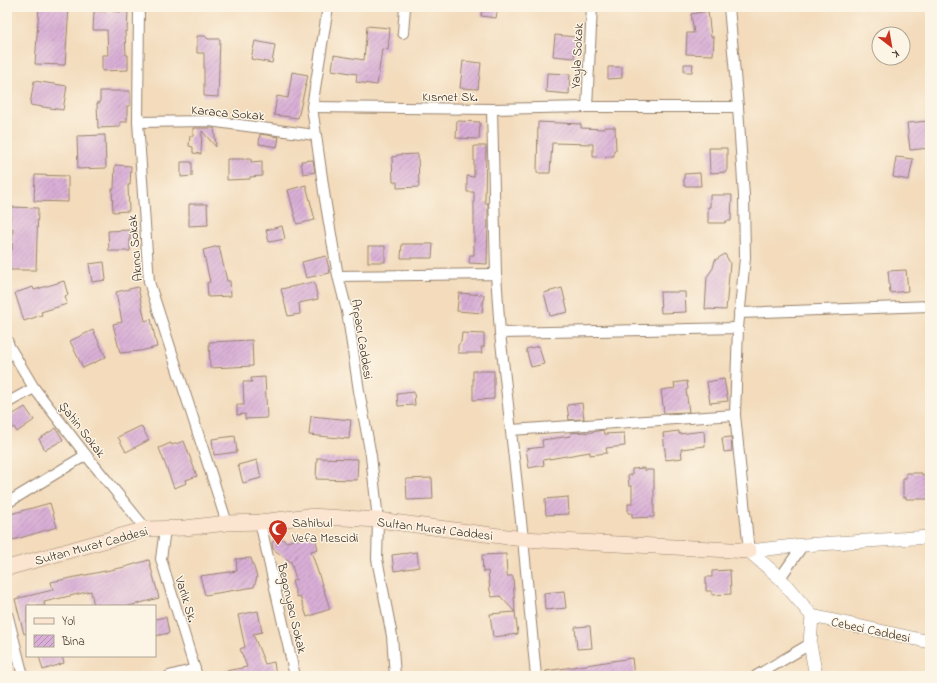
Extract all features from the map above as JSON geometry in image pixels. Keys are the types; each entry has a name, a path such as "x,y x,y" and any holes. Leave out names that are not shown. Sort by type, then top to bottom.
{"main road":[{"name":"Sultan Murat Caddesi","path":"7,568 146,528 185,528 310,516 378,520 523,540 749,551"}],"street":[{"name":"Akıncı Sokak","path":"139,7 138,122 149,282 227,523"},
{"name":"Arpacı Caddesi","path":"328,7 312,107 315,135 338,276 347,311 359,391 371,456 378,520 377,559 392,636 395,676"},
{"path":"403,33 405,7"},
{"name":"Yayla Sokak","path":"587,107 592,7"},
{"path":"729,7 744,196 745,258 738,328 736,415 749,551 780,578 812,616 810,644 816,676"},
{"name":"Kısmet Sk.","path":"312,107 492,109 587,107 738,107"},
{"path":"492,109 496,274 500,333 523,540 536,676"},
{"name":"Karaca Sokak","path":"138,122 209,121 315,135"},
{"path":"338,276 496,274"},
{"path":"739,313 930,306"},
{"path":"500,333 738,328"},
{"name":"Şahin Sokak","path":"7,340 34,388 86,455 146,528"},
{"path":"7,403 34,388"},
{"path":"511,430 736,415"},
{"path":"7,503 86,455"},
{"name":"Begonyacı Sokak","path":"260,522 295,676"},
{"name":"Varlık Sk.","path":"165,528 161,559 196,672"},
{"path":"749,551 804,545 930,537"},
{"path":"780,578 804,545"},
{"path":"7,613 23,676"},
{"name":"Cebeci Caddesi","path":"812,616 930,642"},
{"path":"756,676 810,644"},
{"path":"169,676 196,672"}],"building":[{"path":"39,7 69,7 65,65 35,64"},
{"path":"482,7 498,7 496,18 481,16"},
{"path":"94,11 128,12 127,31 125,31 128,70 102,71 102,55 108,55 107,30 93,30"},
{"path":"708,11 711,37 714,37 713,55 686,54 687,33 694,33 691,14"},
{"path":"367,26 390,28 388,50 382,49 377,85 356,82 357,74 332,70 334,55 364,60"},
{"path":"555,35 576,37 574,58 553,56"},
{"path":"197,36 205,36 208,39 220,39 218,97 204,96 204,53 197,53"},
{"path":"255,41 275,45 272,63 251,59"},
{"path":"463,61 481,63 478,89 460,88"},
{"path":"684,64 693,64 692,72 684,72"},
{"path":"608,67 622,67 622,78 608,79"},
{"path":"292,72 308,75 298,118 274,115 277,96 288,98"},
{"path":"547,73 570,74 569,94 546,92"},
{"path":"34,81 67,86 63,110 30,105"},
{"path":"100,91 130,91 130,106 127,106 127,122 120,122 120,127 98,128 97,103 100,103"},
{"path":"457,121 480,122 479,139 456,138"},
{"path":"929,121 930,148 910,150 907,123"},
{"path":"538,122 581,124 581,128 604,129 604,127 615,127 616,150 614,150 614,156 593,157 593,144 552,143 550,173 537,173"},
{"path":"193,128 214,128 216,147 202,131 201,154 193,153 193,147 189,146 190,136 193,136"},
{"path":"260,134 279,137 277,147 259,144"},
{"path":"105,135 106,168 78,169 77,136"},
{"path":"474,146 486,146 485,203 488,203 487,264 469,263 470,255 474,255 474,192 467,192 467,176 474,177"},
{"path":"709,148 727,148 727,172 710,173"},
{"path":"418,154 419,187 397,188 397,182 393,182 392,157 397,155"},
{"path":"896,157 913,159 909,180 893,177"},
{"path":"227,159 251,159 251,162 262,161 262,176 250,177 250,179 227,180"},
{"path":"313,160 315,172 303,174 301,161"},
{"path":"181,162 192,162 192,176 181,177"},
{"path":"115,165 131,166 130,185 128,185 129,211 113,212 112,189 114,189"},
{"path":"700,173 701,186 684,186 684,174"},
{"path":"35,175 68,176 68,202 34,201"},
{"path":"306,185 315,220 297,224 288,190"},
{"path":"710,195 732,195 731,221 726,221 725,223 708,223"},
{"path":"189,204 207,204 208,225 189,226"},
{"path":"10,207 38,208 36,270 8,270 9,250 12,250 13,228 10,228"},
{"path":"282,226 285,239 269,242 266,230"},
{"path":"130,230 130,251 109,251 108,231"},
{"path":"402,244 433,244 432,258 401,258"},
{"path":"219,246 227,281 230,281 231,296 208,297 207,283 210,282 203,250"},
{"path":"368,246 385,246 385,262 368,262"},
{"path":"725,254 730,263 726,310 705,309 707,277 713,268 715,260"},
{"path":"326,256 330,273 306,278 302,262"},
{"path":"104,262 106,280 92,282 89,264"},
{"path":"906,270 908,291 890,293 888,271"},
{"path":"64,281 68,295 65,296 67,304 41,312 42,315 24,321 15,293 33,287 34,290"},
{"path":"314,282 318,299 299,303 300,314 288,316 281,289"},
{"path":"138,287 145,321 151,319 157,347 140,351 120,353 113,324 122,322 116,292"},
{"path":"562,288 568,312 550,316 544,293"},
{"path":"660,292 685,292 686,312 661,313"},
{"path":"459,293 484,295 482,313 457,311"},
{"path":"93,330 106,357 83,368 70,341"},
{"path":"462,333 484,334 484,347 481,347 482,353 458,353 458,345 461,342"},
{"path":"252,340 253,366 210,368 209,342"},
{"path":"539,346 544,364 531,367 526,349"},
{"path":"473,371 494,371 494,399 473,400"},
{"path":"265,377 267,418 245,419 245,414 237,415 237,405 244,405 243,382 252,382 251,378"},
{"path":"724,379 728,401 710,403 707,382"},
{"path":"687,381 688,389 686,390 689,412 664,413 661,390 675,388 674,383"},
{"path":"414,392 415,405 398,406 397,394"},
{"path":"582,403 584,419 569,420 567,405"},
{"path":"25,407 34,420 17,432 14,427 7,432 7,418"},
{"path":"311,416 351,420 349,439 309,435"},
{"path":"141,426 149,440 126,452 118,437"},
{"path":"56,428 63,440 45,450 39,439"},
{"path":"603,430 604,434 624,433 625,446 606,448 607,453 590,455 590,452 543,460 544,465 529,468 526,449 543,447 542,440 571,436 570,433 586,433"},
{"path":"679,431 679,434 704,431 705,446 681,449 682,458 666,460 663,433"},
{"path":"235,436 237,452 214,455 212,439"},
{"path":"731,437 732,451 724,452 722,438"},
{"path":"184,441 197,476 186,480 187,483 174,488 159,448 171,443 172,445"},
{"path":"317,458 358,459 357,480 316,479"},
{"path":"257,460 261,478 243,483 238,465"},
{"path":"644,468 644,470 654,470 654,517 632,518 632,513 628,513 628,504 632,504 632,486 629,486 628,475 632,475 632,469"},
{"path":"906,473 922,473 922,475 928,475 928,480 930,480 930,499 906,499 906,497 903,497 903,478 906,478"},
{"path":"432,478 433,499 407,500 406,479"},
{"path":"568,497 569,514 546,515 545,499"},
{"path":"50,503 57,527 13,540 7,515"},
{"path":"314,534 318,549 311,551 330,609 307,617 300,596 297,597 292,581 296,580 291,562 273,549 272,543 277,536 287,542"},
{"path":"417,552 419,567 394,571 392,555"},
{"path":"506,554 507,576 513,576 515,612 500,596 492,597 488,571 483,572 482,555"},
{"path":"251,558 257,577 254,587 205,595 200,576 237,571 236,559"},
{"path":"149,560 159,598 133,605 94,605 91,591 44,602 45,605 26,605 26,633 24,634 15,599 53,590 51,582 125,567"},
{"path":"730,570 731,594 712,595 712,591 706,591 706,577 712,577 712,571"},
{"path":"564,591 566,608 545,610 544,593"},
{"path":"258,611 262,632 253,634 265,664 274,662 276,676 220,676 220,672 247,667 240,649 245,647 238,615"},
{"path":"515,612 518,634 493,637 490,614"},
{"path":"166,617 169,633 156,636 156,619"},
{"path":"590,626 592,648 577,649 575,627"},
{"path":"39,657 62,657 64,663 43,670"},
{"path":"632,658 634,676 546,676 546,671"}],"place":[{"name":"Sahibul Vefa Mescidi","path":"278,546"}]}
